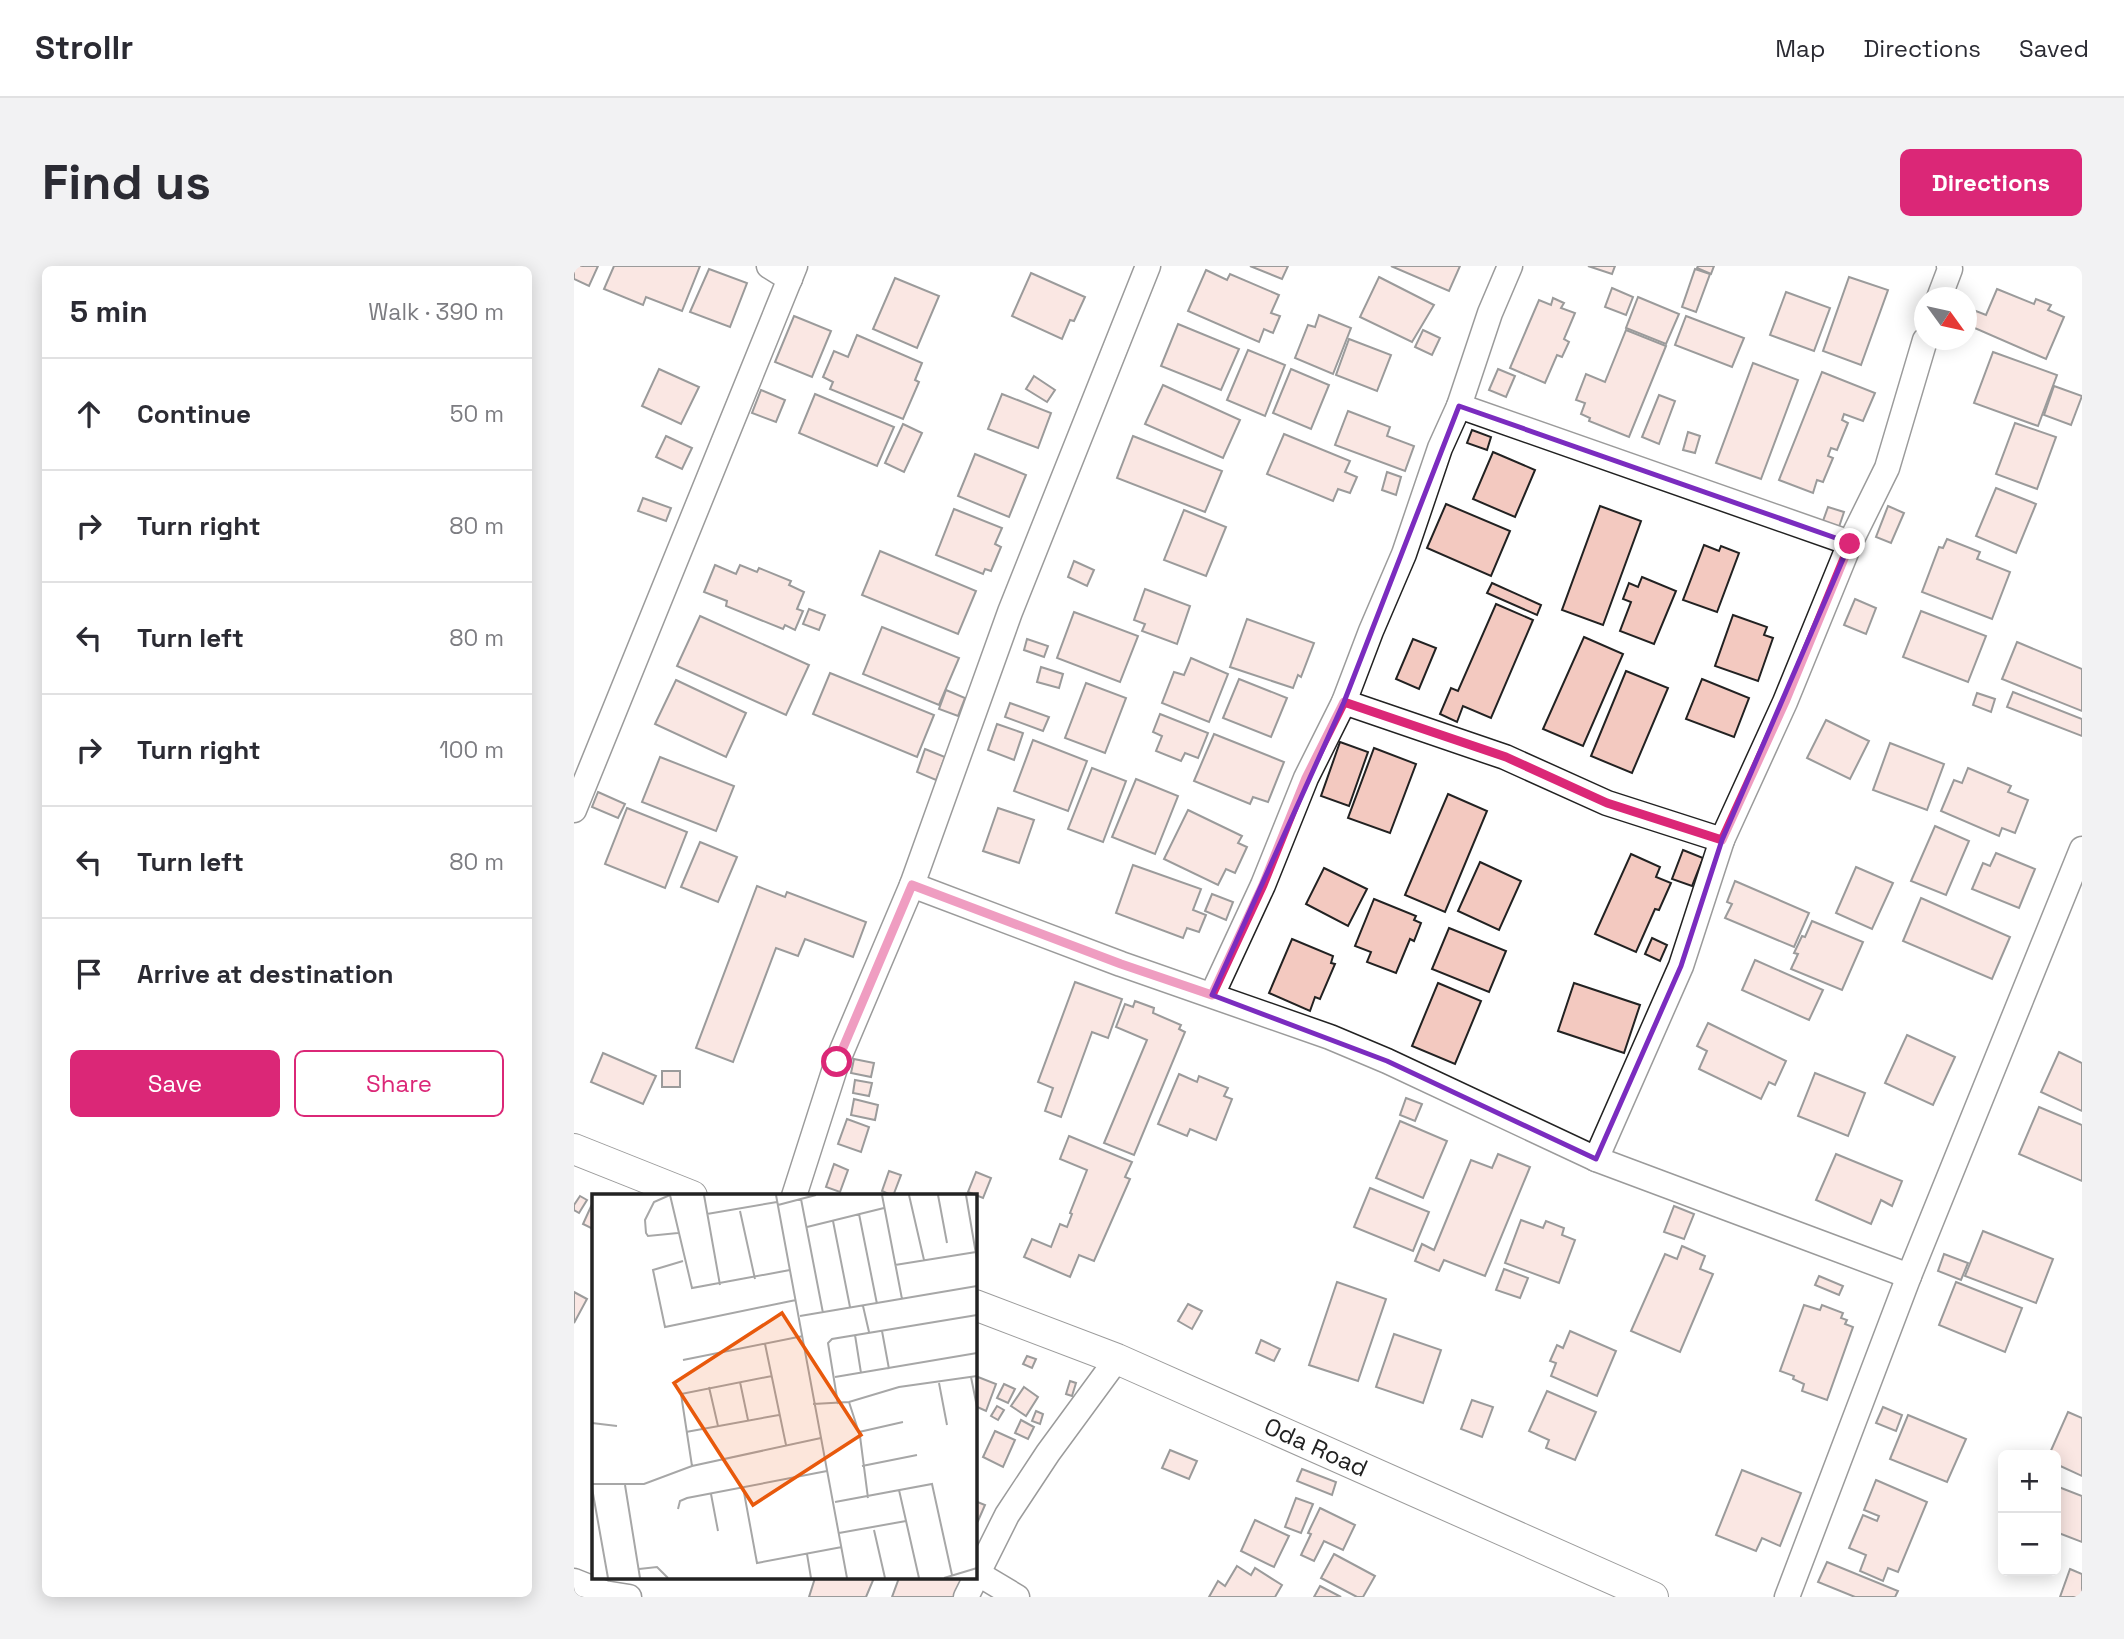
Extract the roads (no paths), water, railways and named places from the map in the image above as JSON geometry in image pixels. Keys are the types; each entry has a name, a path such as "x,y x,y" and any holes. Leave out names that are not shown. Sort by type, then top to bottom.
{"street":[{"path":"574,810 793,272 769,266"},
{"path":"795,1194 837,1062 912,885 1010,612 1148,266"},
{"path":"1212,995 1263,885 1306,778 1344,702 1370,631 1404,554 1440,448 1459,407 1490,313 1510,266"},
{"path":"1943,287 1949,266"},
{"path":"1596,1159 1681,966 1722,840 1785,702 1850,544 1887,467 1922,350"},
{"path":"1459,407 1850,544"},
{"path":"1344,702 1506,757 1607,803 1722,840"},
{"path":"1787,1597 1909,1276 2082,849"},
{"path":"912,885 1121,964 1330,1037 1387,1060 1596,1159 1909,1276"},
{"path":"574,1149 687,1194"},
{"name":"Oda Road","path":"976,1305 1117,1359 1653,1597"},
{"path":"1017,1597 977,1573 1007,1515 1117,1359"},
{"path":"966,1597 974,1580"},
{"path":"574,1581 604,1593 622,1596"}]}
